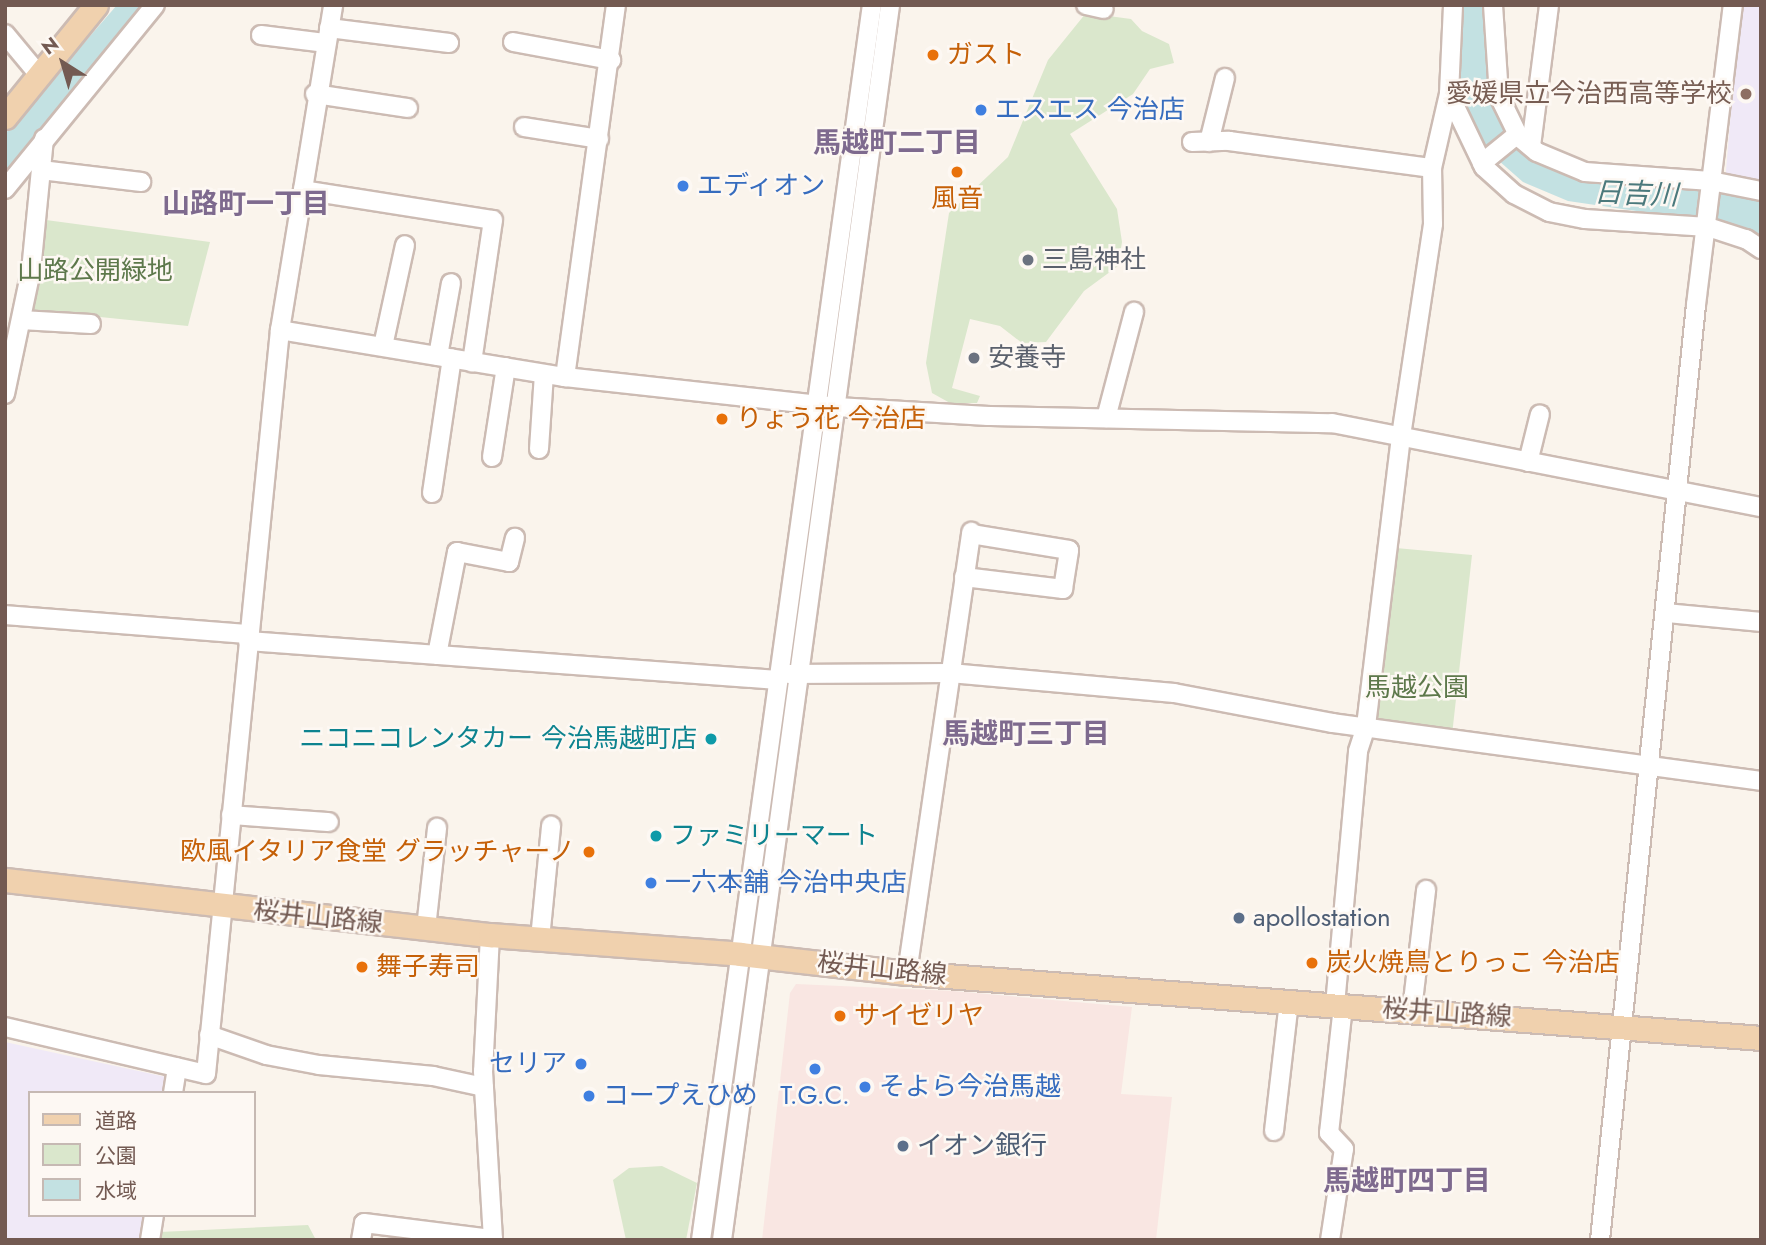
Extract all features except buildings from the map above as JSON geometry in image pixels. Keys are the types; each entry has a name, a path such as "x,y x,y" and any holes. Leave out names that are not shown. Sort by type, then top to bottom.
{"main road":[{"path":"5,117 96,5"},
{"name":"桜井山路線","path":"5,880 491,935 751,955 907,973 1625,1024 1761,1038"}],"street":[{"path":"5,189 155,5"},
{"path":"5,1027 206,1074 247,638 280,330 303,190 315,94 333,5"},
{"path":"565,377 617,5"},
{"path":"722,1240 778,677 872,5"},
{"path":"701,1240 800,675 890,5"},
{"path":"1330,1240 1344,1149 1329,1133 1358,751 1366,726 1401,436 1433,224 1432,167 1449,94 1453,5"},
{"path":"1493,5 1499,96 1522,139 1558,163 1585,172 1711,181 1761,191"},
{"path":"1482,162 1522,139 1549,5"},
{"path":"1600,1240 1652,767 1711,181 1733,5"},
{"path":"5,34 40,76"},
{"path":"261,35 449,43"},
{"path":"513,42 611,60"},
{"path":"1225,78 1201,142 1432,167"},
{"path":"315,94 408,108"},
{"path":"1449,94 1482,162 1514,194 1549,212 1585,219 1708,226 1746,239 1761,249"},
{"path":"524,127 599,139"},
{"path":"5,394 21,320 44,139"},
{"path":"41,170 141,181"},
{"path":"303,190 493,220 472,362"},
{"path":"383,346 405,245"},
{"path":"432,493 451,283"},
{"path":"1106,418 1134,312"},
{"path":"21,320 91,324"},
{"path":"280,330 565,377 836,407 1106,418 1332,423 1678,494 1761,508"},
{"path":"492,457 506,367"},
{"path":"539,449 544,374"},
{"path":"1528,462 1540,414"},
{"path":"907,973 950,673 964,577 971,533 1069,550 1063,589 964,577"},
{"path":"437,655 457,552 509,562 514,538"},
{"path":"1667,612 1761,622"},
{"path":"5,615 437,655 778,677 950,673 1174,693 1366,726 1761,781"},
{"path":"231,815 328,822"},
{"path":"540,939 551,826"},
{"path":"426,928 437,828"},
{"path":"1412,1010 1426,890"},
{"path":"361,1240 364,1223 493,1239 484,1087 491,935"},
{"path":"1274,1132 1289,1002"},
{"path":"209,1035 306,1063 433,1076 484,1087"},
{"path":"173,1091 177,1067"},
{"path":"150,1240 154,1217"}],"shaded area":[{"name":"愛媛県立今治西高等学校","path":"1740,5 1761,5 1761,188 1725,182"},
{"path":"796,984 953,991 1132,1007 1121,1094 1172,1097 1156,1240 762,1240 790,993"},
{"path":"5,1042 166,1077 163,1091 28,1091 28,1217 145,1217 141,1240 5,1240"}],"green space":[{"path":"1086,13 1131,19 1142,31 1169,44 1174,63 1150,69 1133,94 1070,134 1117,209 1122,242 1118,266 1084,291 1046,342 1022,343 1000,326 970,319 952,388 980,396 977,403 950,403 932,393 926,363 949,213 1008,157 1048,60"},
{"name":"山路公開緑地","path":"46,220 210,242 188,326 32,310"},
{"name":"馬越公園","path":"1396,548 1472,555 1452,735 1373,721"},
{"path":"662,1166 697,1183 686,1240 626,1240 613,1180 629,1168"},
{"path":"308,1225 316,1240 159,1240 160,1232"}],"water":[{"path":"117,5 151,5 5,178 5,134"},
{"name":"日吉川","path":"1459,5 1485,5 1487,69 1494,106 1504,130 1530,154 1698,186 1703,192 1729,189 1761,196 1761,237 1700,216 1691,219 1568,201 1523,182 1482,146 1459,91"}],"place":[{"name":"ガスト","path":"933,55"},
{"name":"愛媛県立今治西高等学校","path":"1746,94"},
{"name":"エスエス 今治店","path":"981,110"},
{"name":"風音","path":"957,172"},
{"name":"エディオン","path":"683,186"},
{"name":"三島神社","path":"1028,260"},
{"name":"安養寺","path":"974,358"},
{"name":"りょう花 今治店","path":"722,419"},
{"name":"ニコニコレンタカー 今治馬越町店","path":"711,739"},
{"name":"ファミリーマート","path":"656,836"},
{"name":"欧風イタリア食堂 グラッチャーノ","path":"589,852"},
{"name":"一六本舗 今治中央店","path":"651,883"},
{"name":"apollostation","path":"1239,918"},
{"name":"炭火焼鳥とりっこ 今治店","path":"1312,963"},
{"name":"舞子寿司","path":"362,967"},
{"name":"サイゼリヤ","path":"840,1016"},
{"name":"セリア","path":"581,1064"},
{"name":"T.G.C.","path":"815,1069"},
{"name":"そよら今治馬越","path":"865,1087"},
{"name":"コープえひめ","path":"589,1096"},
{"name":"イオン銀行","path":"903,1146"}],"district":[{"name":"馬越町二丁目","path":"897,143"},
{"name":"山路町一丁目","path":"246,204"},
{"name":"馬越町三丁目","path":"1026,734"},
{"name":"馬越町四丁目","path":"1407,1181"}]}
